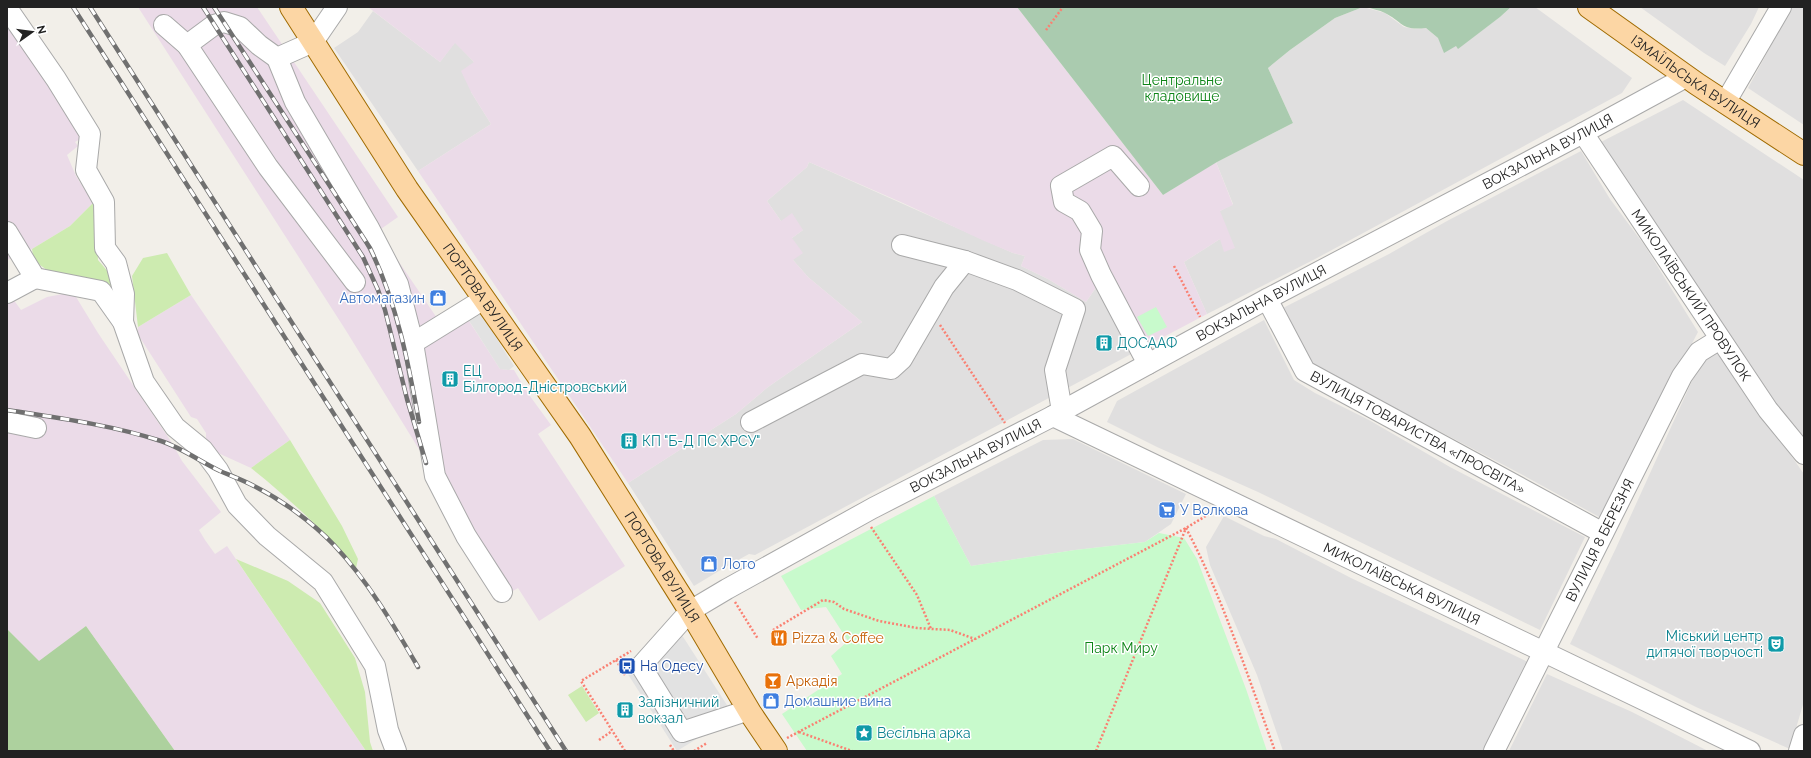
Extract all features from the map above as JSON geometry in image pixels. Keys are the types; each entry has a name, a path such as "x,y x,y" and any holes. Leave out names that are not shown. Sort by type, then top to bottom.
{"main road":[{"name":"ПОРТОВА ВУЛИЦЯ","path":"291,7 407,190 580,436 690,611 748,710 780,746"},
{"name":"ІЗМАЇЛЬСЬКА ВУЛИЦЯ","path":"1589,7 1686,77 1804,154"}],"street":[{"path":"277,58 313,42 337,7"},
{"path":"1725,103 1781,7"},
{"path":"7,8 56,79 90,134 86,170 104,202 106,248 116,263 124,294 123,322"},
{"path":"187,45 214,25 224,22 240,28 259,45 277,58 295,102 369,228 398,284 413,343 435,476 466,536 502,592"},
{"path":"164,25 187,45 268,167 355,282"},
{"name":"ВОКЗАЛЬНА ВУЛИЦЯ","path":"748,710 682,732 641,666 690,611 874,508 1058,414 1267,299 1583,134 1686,77"},
{"name":"МИКОЛАЇВСЬКИЙ ПРОВУЛОК","path":"1583,134 1768,410 1804,454"},
{"path":"1139,186 1113,156 1061,186 1064,202 1080,211 1092,231 1090,250 1095,262 1148,364"},
{"path":"7,232 35,278"},
{"path":"902,245 965,261 1017,280 1075,309 1055,370 1058,414"},
{"path":"751,422 862,364 891,370 902,359 944,287 965,261"},
{"path":"7,293 35,278 101,291 123,322 144,382 175,427 203,450 218,470 237,505 267,536 323,582 375,666 388,730 396,751"},
{"path":"413,343 484,299"},
{"name":"ВУЛИЦЯ ТОВАРИСТВА «ПРОСВІТА»","path":"1267,299 1305,371 1603,533"},
{"name":"ВУЛИЦЯ 8 БЕРЕЗНЯ","path":"1494,751 1682,376 1699,352 1720,339"},
{"name":"МИКОЛАЇВСЬКА ВУЛИЦЯ","path":"1058,414 1750,751"},
{"path":"7,422 36,428"},
{"path":"1799,751 1804,735"}],"path":[{"path":"1046,30 1063,7"},
{"path":"1174,266 1207,332"},
{"path":"930,310 966,362 1013,437"},
{"path":"780,746 799,732 1186,528 1220,508"},
{"path":"869,523 917,595 931,629"},
{"path":"1096,751 1186,528"},
{"path":"1186,528 1199,554 1233,637 1275,751"},
{"path":"732,598 758,639"},
{"path":"773,630 823,600 834,602 844,609 879,621 917,628 950,630 975,639"},
{"path":"581,681 625,751"},
{"path":"599,740 612,731"},
{"path":"799,732 852,751"}],"shaded area":[{"path":"138,7 257,7 398,217 378,231 439,321 460,307 500,369 514,370 527,392 551,425 538,434 625,566 539,621 518,588 508,594 345,329"},
{"path":"368,7 1017,7 1163,195 1216,162 1233,205 1220,211 1235,248 1224,252 1220,239 1184,262 1207,314 1135,352 1097,286 1086,302 1048,279 1021,266 1025,256 1013,253 982,240 903,203 809,162 807,167 767,201 781,221 792,213 803,230 792,238 803,253 793,260 808,277 862,322 768,387 736,414 628,483 418,171 491,124 471,92 461,71 474,62 455,43 440,62"},
{"path":"1363,7 1385,13 1404,27 1415,29 1426,28 1438,38 1456,45 1458,48 1511,7 1535,7 1632,78 1622,93 1317,258 1207,314 1184,262 1220,239 1220,211 1233,204 1216,162 1293,123 1268,68 1290,50 1335,18"},
{"path":"1640,7 1759,7 1751,24 1725,66 1704,53"},
{"path":"1792,7 1804,7 1804,125 1748,88"},
{"path":"373,11 440,62 455,42 474,62 471,92 491,124 418,171 334,48 358,32"},
{"path":"7,23 85,136 75,142 78,146 67,155 76,176 93,203 70,226 32,249 7,260"},
{"path":"1683,100 1804,180 1804,443 1751,372 1669,243 1599,143"},
{"path":"1581,151 1610,199 1645,246 1698,332 1601,518 1519,473 1311,364 1281,309 1389,254 1447,221"},
{"path":"809,162 1013,253 1025,256 1021,266 1048,279 1086,302 1097,286 1135,352 755,555 749,554 694,586 628,483 736,414 768,387 862,322 808,277 793,260 792,238 803,230 781,221 767,201 807,167"},
{"path":"7,287 21,310 47,297 73,292 98,333 172,443 182,461 221,512 199,530 205,540 215,554 227,546 366,751 175,751 86,626 39,662 7,629"},
{"path":"191,295 290,440 251,468 218,453 206,439 206,433 197,419 191,417 137,333 138,327"},
{"path":"480,312 514,366 509,370 500,369 468,319"},
{"path":"1264,320 1294,380 1315,393 1369,420 1450,467 1585,537 1540,630 1258,492 1157,447 1107,422 1117,401"},
{"path":"1716,350 1804,474 1804,701 1790,749 1696,707 1570,644 1616,548 1692,381 1706,355"},
{"path":"1073,439 1186,494 1171,524 1145,542 1075,550 971,566 934,496 1043,440"},
{"path":"1224,516 1264,536 1276,539 1351,578 1530,663 1484,751 1283,751 1257,675 1210,565 1206,547"},
{"path":"678,629 734,716 677,751 622,665"},
{"path":"1547,674 1632,712 1708,751 1509,751"}],"green space":[{"name":"Центральне кладовище","path":"1017,7 1363,7 1335,18 1290,50 1268,68 1293,123 1217,162 1163,195"},
{"path":"1366,7 1511,7 1458,49 1456,46 1444,53 1438,38 1426,28 1418,29 1407,27 1385,13"},
{"path":"93,203 96,223 98,260 110,274 115,290 101,282 50,272 34,261 32,249 70,226"},
{"path":"167,253 191,295 138,327 132,276 143,258"},
{"path":"1156,307 1167,327 1148,336 1137,317"},
{"path":"290,440 342,526 358,559 356,568 306,515 251,468"},
{"name":"Парк Миру","path":"934,496 971,566 1075,550 1145,542 1159,533 1184,538 1197,559 1246,689 1267,751 807,751 782,714 842,674 831,656 848,641 826,607 801,610 781,576"},
{"path":"236,559 288,581 320,603 355,658 365,692 370,742 373,751 366,751"},
{"path":"86,626 175,751 7,751 7,629 39,661"},
{"path":"582,686 599,713 586,722 568,695"}],"railway":[{"path":"73,7 550,751"},
{"path":"90,7 566,751"},
{"path":"203,7 363,257 378,290 385,310 407,399 426,463"},
{"path":"214,7 370,248 388,290 406,355 419,422"},
{"path":"7,410 104,426 161,441 176,447 275,498 316,528 334,545 358,573 379,603 418,667"}],"place":[{"name":"Автомагазин","path":"438,298"},
{"name":"ДОСААФ","path":"1104,343"},
{"name":"ЕЦ Білгород-Дністровський","path":"450,379"},
{"name":"КП \"Б-Д ПС ХРСУ\"","path":"629,441"},
{"name":"У Волкова","path":"1167,510"},
{"name":"Лото","path":"709,564"},
{"name":"Pizza & Coffee","path":"779,638"},
{"name":"Міський центр дитячої творчості","path":"1776,644"},
{"name":"На Одесу","path":"627,666"},
{"name":"Аркадія","path":"773,681"},
{"name":"Домашние вина","path":"771,701"},
{"name":"Залізничний вокзал","path":"625,710"},
{"name":"Весільна арка","path":"864,733"}]}
